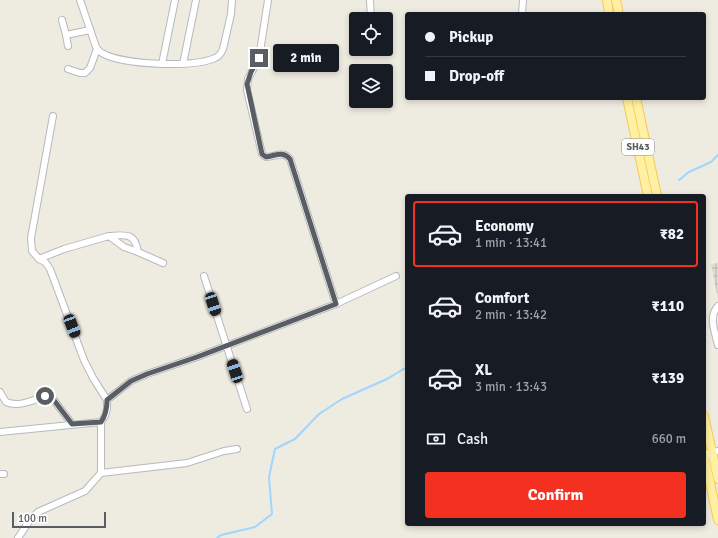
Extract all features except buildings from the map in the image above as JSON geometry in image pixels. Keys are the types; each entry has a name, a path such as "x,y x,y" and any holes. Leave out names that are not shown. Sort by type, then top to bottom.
{"main road":[{"path":"608,0 610,12"},
{"path":"616,0 619,12"},
{"name":"SH43","path":"627,100 648,194"},
{"name":"SH43","path":"636,100 657,194"},
{"path":"706,428 710,453 718,479"},
{"path":"713,464 718,520"}],"street":[{"path":"80,0 97,49 101,53 111,57 134,62 162,64 183,64 207,61 217,58 223,49 231,14 232,0"},
{"path":"162,64 175,0"},
{"path":"183,64 196,0"},
{"path":"268,0 259,58 248,79 247,90 262,154 266,157 284,154 290,159 336,304"},
{"path":"370,0 371,12"},
{"path":"522,12 523,0"},
{"path":"62,20 68,46"},
{"path":"66,35 90,30"},
{"path":"68,69 85,73 90,68 97,49"},
{"path":"18,538 30,520 38,512 85,491 101,473 101,422 107,409 107,400 84,360 50,269 45,262 32,251 32,238 52,116"},
{"path":"40,259 57,251 109,236 124,235 132,237 138,252"},
{"path":"109,236 124,247 163,263"},
{"path":"204,276 247,409"},
{"path":"107,400 131,381 147,374 227,346 336,304 396,276"},
{"path":"718,306 713,312 712,320 718,345"},
{"path":"0,392 6,402 13,404 24,403 48,395 53,399 72,424"},
{"path":"0,432 101,422"},
{"path":"101,473 186,463 224,451 237,449"}],"shaded area":[{"path":"718,263 718,299 711,264"}],"waterway":[{"path":"679,180 689,172 711,162 718,155"},
{"path":"217,538 221,535 255,527 272,514 269,477 275,449 295,439 319,414 342,399 387,379 405,368"}],"route":[{"path":"45,396 48,395 53,399 72,424 101,422 107,409 107,400 131,381 336,304 290,159 284,154 269,157 262,154 247,90 248,79 259,58"}]}
